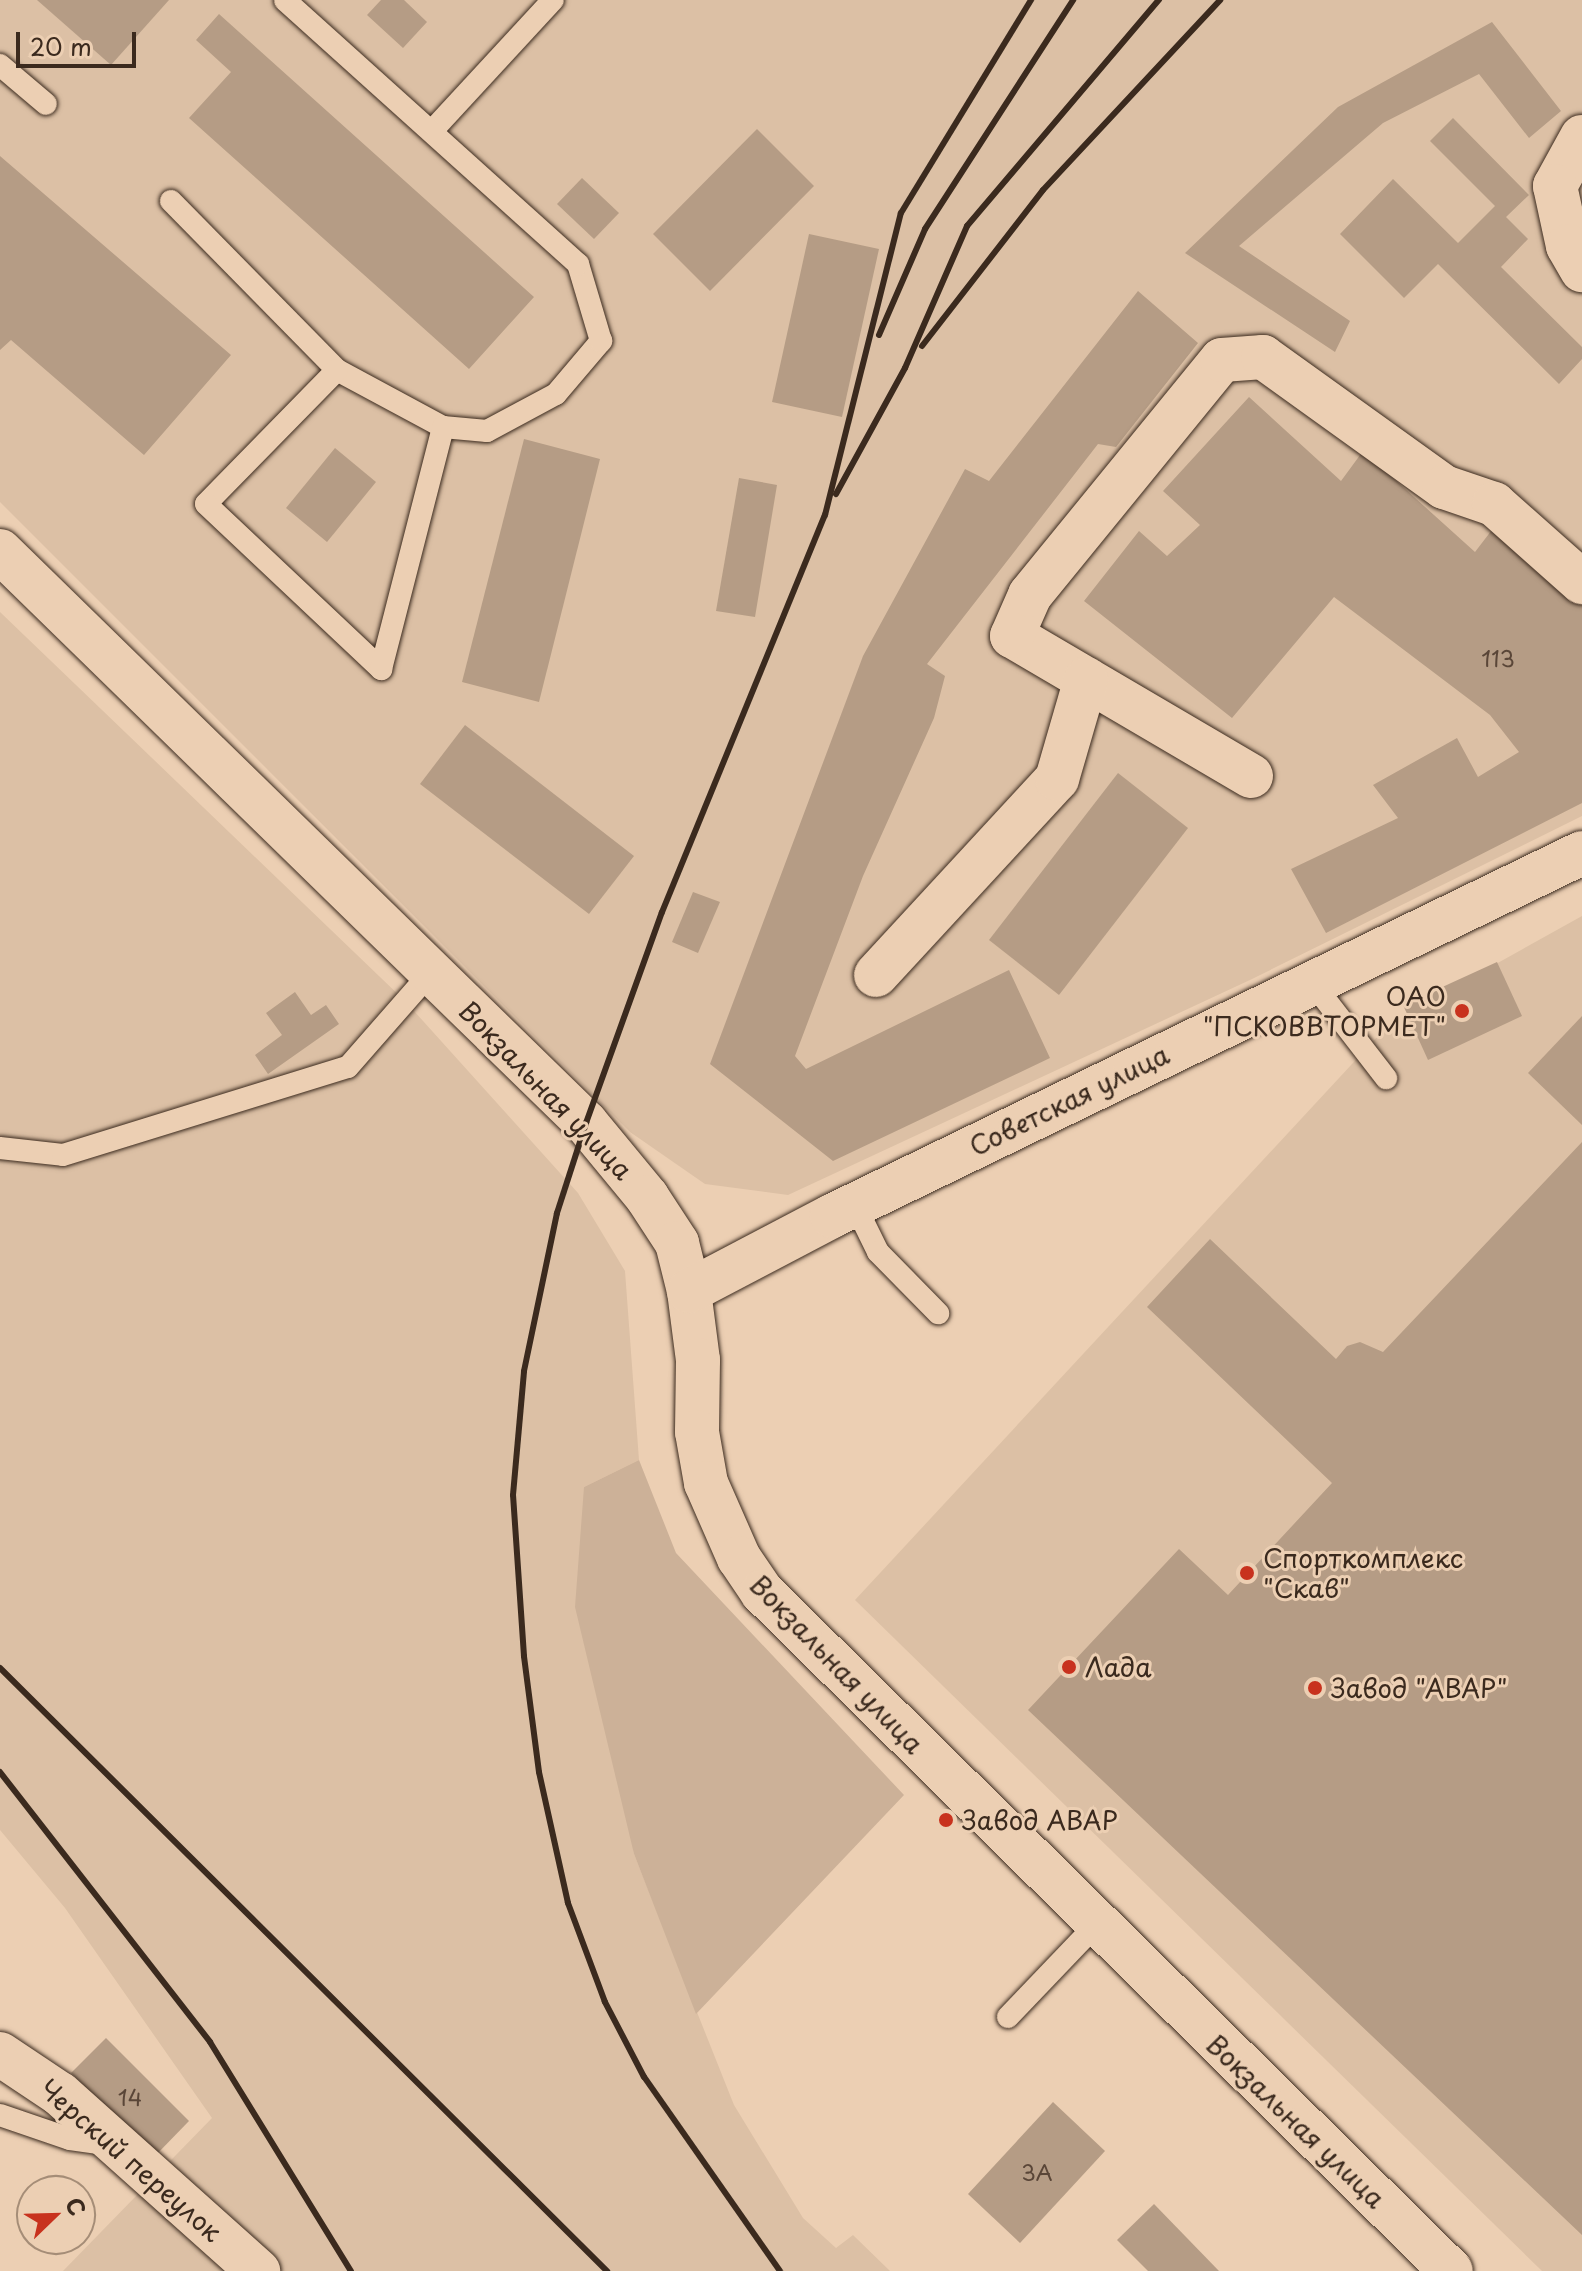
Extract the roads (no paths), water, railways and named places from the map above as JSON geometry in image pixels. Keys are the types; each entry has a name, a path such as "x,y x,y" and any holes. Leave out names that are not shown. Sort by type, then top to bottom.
{"street":[{"path":"1582,137 1555,186 1568,246 1582,270"},
{"path":"1251,776 1012,636 1030,595 1222,360 1263,357 1444,487 1494,504 1582,582"},
{"name":"Вокзальная улица","path":"0,551 432,971 627,1171 677,1243 689,1291 706,1483 739,1558 762,1592 1095,1926 1451,2271"},
{"path":"876,975 1057,779 1086,679"},
{"name":"Советская улица","path":"689,1291 855,1205 1311,981 1582,853"},
{"name":"Черский переулок","path":"0,2054 60,2094 258,2271"}],"lane":[{"path":"171,201 337,370 443,427 487,431 556,394 601,341 578,264 285,0"},
{"path":"432,131 553,0"},
{"path":"0,65 46,104"},
{"path":"337,370 206,504 381,669 443,427"},
{"path":"0,1148 63,1155 348,1067 432,971"},
{"path":"1311,981 1386,1078"},
{"path":"855,1205 878,1252 938,1313"},
{"path":"1008,2017 1095,1926"},
{"path":"0,2115 70,2139 116,2145"}],"railway":[{"path":"780,2271 644,2077 605,2002 568,1903 539,1772 524,1656 513,1495 524,1371 557,1213 586,1123 662,912 825,515 901,213 1031,0"},
{"path":"879,335 925,229 1073,0"},
{"path":"836,494 905,368 967,226 1159,0"},
{"path":"922,346 1043,190 1220,0"},
{"path":"0,1668 607,2271"},
{"path":"0,1772 210,2042 351,2271"}],"place":[{"name":"ОАО \"ПСКОВВТОРМЕТ\"","path":"1462,1011"},
{"name":"Спорткомплекс \"Скав\"","path":"1247,1573"},
{"name":"Лада","path":"1069,1667"},
{"name":"Завод \"АВАР\"","path":"1315,1688"},
{"name":"Завод АВАР","path":"946,1820"}]}
